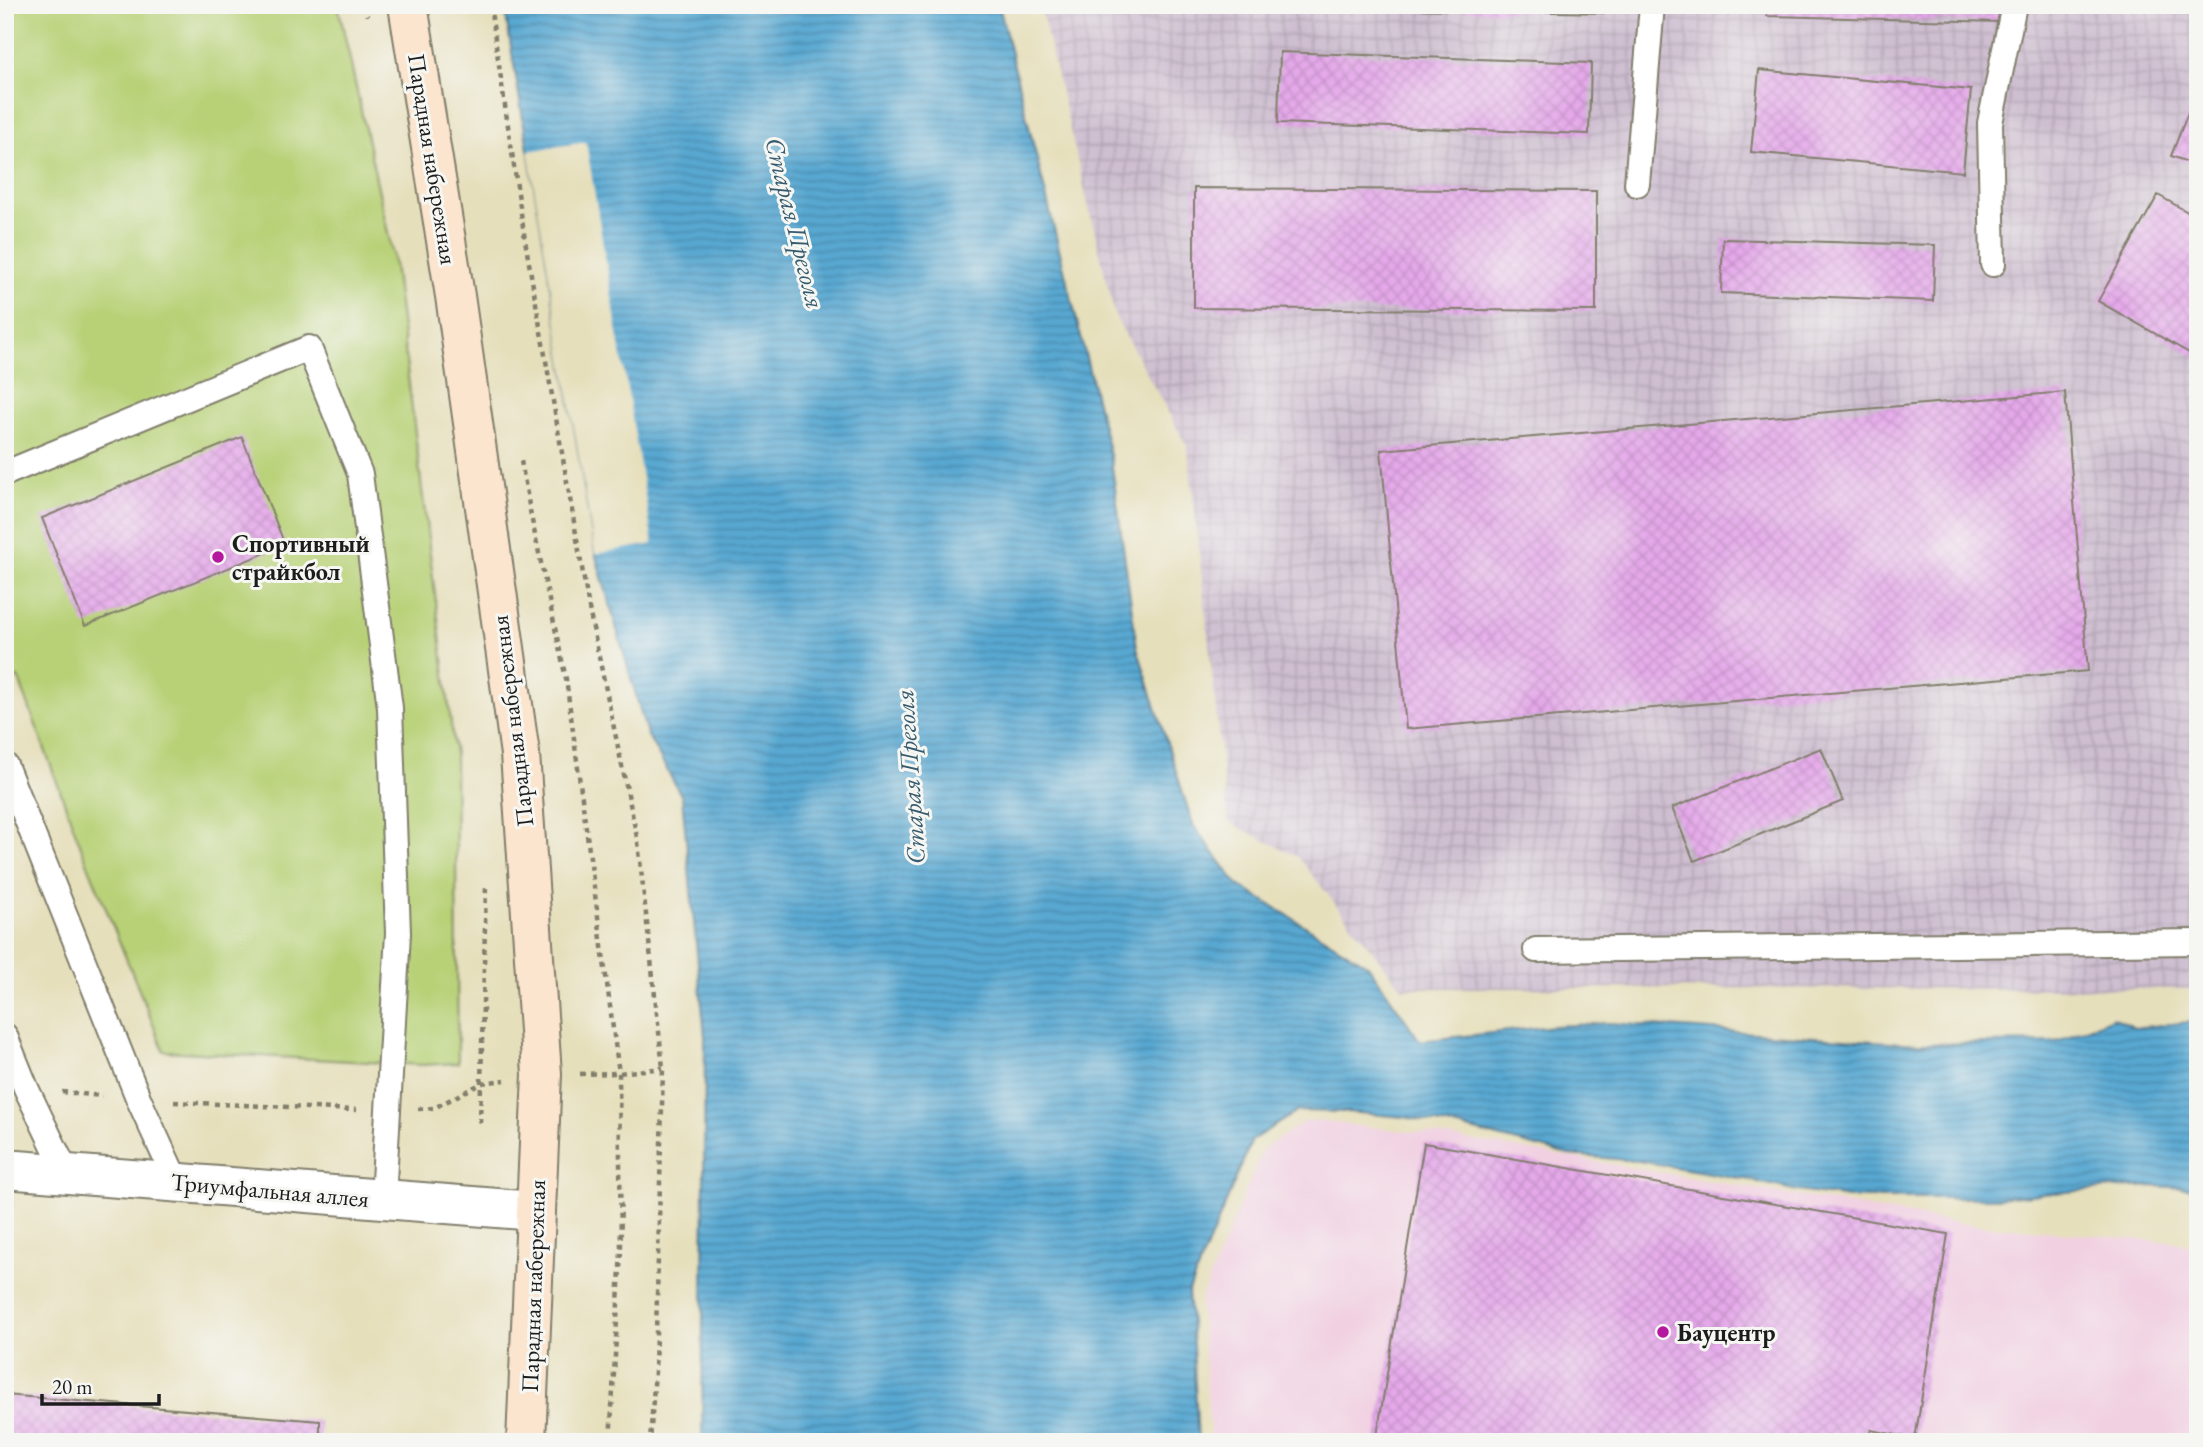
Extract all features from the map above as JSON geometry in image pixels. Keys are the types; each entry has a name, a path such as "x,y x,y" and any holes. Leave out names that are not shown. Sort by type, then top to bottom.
{"main road":[{"name":"Парадная набережная","path":"408,5 454,296 520,754 542,1074 526,1442"}],"street":[{"name":"Триумфальная аллея","path":"5,1170 536,1211"}],"lane":[{"path":"1637,184 1653,5"},
{"path":"1993,264 1990,123 2014,5"},
{"path":"5,470 6,473 309,348 360,474 390,708 397,933 383,1199"},
{"path":"5,765 139,1100 177,1183"},
{"path":"1536,950 2198,942"},
{"path":"5,1036 26,1088 67,1174"}],"path":[{"path":"364,5 368,21"},
{"path":"490,5 525,240 590,614 638,842 663,1068 655,1371 650,1442"},
{"path":"480,1123 486,886"},
{"path":"26,1088 139,1100 387,1111 434,1108 482,1083 542,1074 619,1073 663,1068"}],"shaded area":[{"path":"1040,5 2198,5 2198,989 1402,988 1298,857 1228,822 1188,448 1115,316"},
{"path":"1307,1120 1432,1134 1965,1224 2198,1247 2198,1442 1211,1442 1200,1301 1263,1149"}],"green space":[{"name":"Спортивный страйкбол","path":"5,5 338,5 393,256 455,755 458,1063 422,1065 164,1051 84,855 18,677 5,681"}],"water":[{"name":"Старая Преголя","path":"504,5 999,5 1111,459 1137,647 1193,825 1237,884 1368,965 1420,1041 1554,1026 1610,1023 1918,1044 2056,1042 2114,1017 2134,1028 2198,1021 2198,1189 2156,1186 1997,1198 1848,1198 1639,1161 1569,1155 1463,1128 1404,1117 1298,1111 1252,1140 1188,1293 1198,1442 702,1442 705,1037 682,797 647,734 595,553"}],"pier":[{"path":"586,142 653,544 595,554 528,151"}],"building":[{"path":"1359,5 1604,5 1604,13 1359,8"},
{"path":"1767,5 2000,5 2000,22 1767,16"},
{"path":"1280,52 1591,63 1589,134 1278,123"},
{"path":"1759,70 1971,90 1963,172 1751,152"},
{"path":"2198,87 2198,166 2171,156"},
{"path":"1194,188 1596,191 1596,311 1194,308"},
{"path":"2158,195 2198,218 2198,358 2098,301"},
{"path":"1723,239 1935,245 1933,301 1721,293"},
{"path":"2065,392 2088,671 1406,729 1381,450"},
{"path":"242,437 285,545 85,626 42,518"},
{"path":"1821,748 1843,801 1694,861 1672,808"},
{"name":"Бауцентр","path":"1424,1143 1948,1234 1915,1439 1871,1430 1869,1442 1376,1442"},
{"path":"5,1395 320,1421 320,1442 5,1442"}],"place":[{"name":"Спортивный страйкбол","path":"218,557"},
{"name":"Бауцентр","path":"1663,1332"}]}
